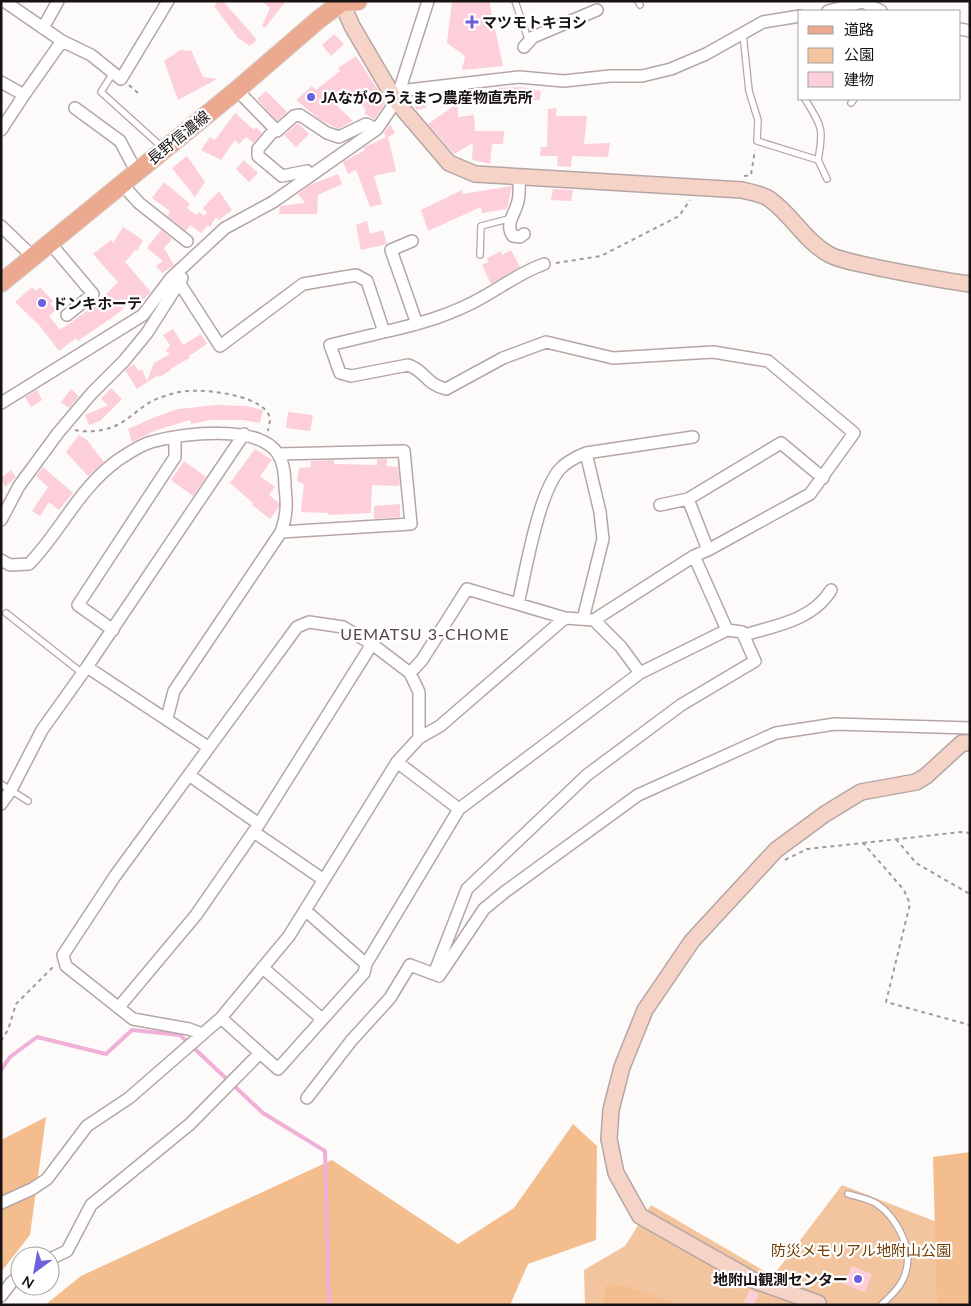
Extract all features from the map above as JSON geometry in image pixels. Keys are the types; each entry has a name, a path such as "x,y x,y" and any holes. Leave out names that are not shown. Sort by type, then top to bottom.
{"main road":[{"name":"長野信濃線","path":"1,283 163,148 237,90 318,20 346,1"}],"street":[{"path":"4,1 62,41 91,55 121,79 168,1"},
{"path":"43,28 58,1"},
{"path":"346,1 352,26 398,96 449,163 474,174 742,190 766,197 788,214 800,231 815,244 839,258 936,280 970,284"},
{"path":"1,403 143,315 171,278 225,228 273,202 377,129 398,96 428,1"},
{"path":"832,10 864,1 879,10"},
{"path":"526,45 533,37 597,10"},
{"path":"398,96 519,77 564,81 610,76 642,76 671,69 744,34 763,22 798,16"},
{"path":"1,130 62,41"},
{"path":"1,82 24,96"},
{"path":"237,90 277,131 294,116 300,115 327,133 339,137 366,124 377,129"},
{"path":"75,108 120,141 136,171"},
{"path":"275,128 258,149 258,156 282,176 307,171 310,176"},
{"path":"519,176 518,201 512,218 510,232 513,236 520,237 524,234"},
{"path":"121,183 139,203 187,241"},
{"path":"1,226 33,257"},
{"path":"412,241 391,250 417,324"},
{"path":"50,243 93,294 67,315"},
{"path":"544,264 524,271 482,298 431,321 330,346 340,373 351,376 408,365 417,368 433,386 446,389 503,358 546,342 613,358 713,352 768,361 854,433 810,494 694,556 589,620"},
{"path":"1,520 19,486 64,427 91,394 124,361 180,284 187,265"},
{"path":"180,284 220,346 303,284 356,275 367,281 384,332"},
{"path":"1,560 10,565 29,564 40,553 92,482 119,459 150,443 209,434 244,434 265,443 278,454 284,473 287,516 281,532 174,691 167,718"},
{"path":"1,804 6,787 42,730 113,630 244,434"},
{"path":"518,604 544,498 560,469 572,458 586,453 693,437"},
{"path":"113,630 78,605 175,457 175,438"},
{"path":"660,505 688,499 781,443 822,478"},
{"path":"278,454 404,451 410,524 281,532"},
{"path":"586,453 603,539 589,620"},
{"path":"688,499 708,550"},
{"path":"694,556 727,630"},
{"path":"410,673 422,660 467,589 565,618 589,620 621,647 640,672"},
{"path":"744,635 809,613 825,601 831,590"},
{"path":"1,1203 32,1189 47,1178 87,1126 129,1098 220,1018 289,936 397,762 419,738 440,726 565,618"},
{"path":"202,1034 189,1029 133,1019 66,966 63,955 74,935 208,747 297,627 309,622 343,627 372,644 410,673 419,692 419,738"},
{"path":"220,1018 278,1069 364,973 366,964 459,809 640,672 727,630 742,632 755,661 681,704 588,775 467,889 434,974"},
{"path":"119,1007 196,915 256,828 372,644"},
{"path":"85,670 167,718 208,747"},
{"path":"307,1098 351,1041 390,998 410,965 439,976 484,909 638,796 776,733 836,724 970,728"},
{"path":"819,1304 753,1280 640,1216 616,1173 609,1139 611,1110 622,1067 645,1010 692,941 776,850 825,814 862,792 916,782 926,776 962,744 970,743"},
{"path":"397,762 459,809"},
{"path":"189,775 324,880"},
{"path":"305,910 366,964"},
{"path":"263,968 322,1020"},
{"path":"60,1254 67,1251 91,1205 190,1124 260,1052"},
{"path":"1,1296 10,1284"}],"lane":[{"path":"515,1 526,45"},
{"path":"744,34 749,91 758,120 757,141 818,160"},
{"path":"114,73 100,92 163,148"},
{"path":"806,100 814,113 823,137 818,160 828,179"},
{"path":"480,255 481,226 512,218"},
{"path":"6,614 85,670"},
{"path":"6,787 28,801"},
{"path":"848,1194 876,1203 894,1220 905,1243 907,1271 895,1292 881,1305"}],"path":[{"path":"741,176 751,176 757,141"},
{"path":"544,264 601,256 679,216 698,187"},
{"path":"64,427 79,431 97,431 117,425 140,408 158,398 189,391 237,395 265,408 270,419 265,443"},
{"path":"776,850 786,860 806,849 962,832 970,833"},
{"path":"896,839 916,864 970,894"},
{"path":"863,843 904,890 910,904 886,1002 970,1025"},
{"path":"1,1041 8,1030 16,1004 54,965 65,962"}],"green space":[{"name":"防災メモリアル地附山公園","path":"842,1185 970,1235 970,1305 585,1305 584,1270 625,1246 651,1205 773,1276"}],"shaded area":[{"path":"46,1117 30,1235 21,1246 10,1246 10,1261 1,1272 1,1140"},
{"path":"573,1124 597,1146 596,1240 528,1264 510,1305 45,1305 56,1296 60,1296 60,1293 81,1276 332,1160 458,1244 514,1208"},
{"path":"970,1152 970,1305 937,1305 933,1157"},
{"path":"606,1285 622,1285 681,1305 603,1305"}],"building":[{"path":"219,1 223,1 257,40 250,46 238,38 214,6"},
{"path":"262,1 286,1 265,28 262,26 270,8"},
{"name":"マツモトキヨシ","path":"452,1 489,1 503,66 462,70 465,56 447,43"},
{"path":"334,34 344,44 331,56 322,45"},
{"path":"182,49 185,51 191,50 203,77 217,79 178,100 164,61"},
{"path":"356,56 380,93 378,95 386,102 374,120 364,113 366,111 355,95 333,102 353,121 338,129 319,119 296,100 312,86 316,90 340,71 338,68"},
{"path":"521,87 541,91 540,100 492,100 494,88"},
{"path":"266,91 287,112 277,121 257,99"},
{"path":"425,96 426,108 416,110 414,97"},
{"path":"458,103 458,117 474,115 475,131 504,131 503,144 492,144 490,164 472,160 473,143 454,154 428,124"},
{"path":"557,108 556,116 587,116 584,144 610,143 608,157 572,156 571,167 557,166 558,156 540,156 541,147 547,147 548,109"},
{"path":"235,113 254,130 256,127 262,133 253,143 246,137 239,144 235,140 221,160 201,150 210,137 215,140"},
{"path":"298,123 309,134 296,147 284,135"},
{"path":"390,124 395,133 388,137 396,171 374,176 382,204 370,207 356,170 348,174 343,162 365,150 364,147 386,137 384,133"},
{"path":"187,156 205,182 195,197 172,168"},
{"path":"244,160 258,173 249,182 236,169"},
{"path":"338,174 342,184 318,195 317,214 279,214 280,206 305,203 298,194 310,185"},
{"path":"164,182 190,204 187,208 196,215 199,212 204,216 207,213 203,208 219,191 232,210 219,220 216,217 210,227 208,225 201,233 190,225 186,231 167,216 170,211 152,198"},
{"path":"512,186 507,209 482,213 481,207 428,231 421,210 462,190 463,194"},
{"path":"553,189 573,190 571,201 551,200"},
{"path":"367,221 370,234 383,230 387,244 361,250 356,225"},
{"path":"123,227 143,240 137,251 135,250 125,262 151,292 134,308 128,303 120,312 78,341 76,338 59,351 39,325 15,302 32,287 36,291 40,287 53,301 50,304 56,309 49,316 60,330 98,303 118,282 93,254 111,240 113,243"},
{"path":"161,230 172,239 164,248 174,265 162,273 156,266 163,261 147,248"},
{"path":"511,250 520,267 491,284 482,265 488,262 487,258 501,251 502,255"},
{"path":"173,329 183,345 201,334 207,344 189,356 190,358 170,369 170,371 159,377 158,375 137,389 125,370 134,364 139,371 142,369 147,381 154,363 170,354 166,351 170,345 163,335"},
{"path":"111,388 122,399 100,421 89,425 85,415 108,405 101,399"},
{"path":"71,389 79,396 69,408 61,402"},
{"path":"37,390 42,400 31,407 25,397"},
{"path":"217,405 246,406 263,410 260,423 243,420 210,420 191,424 190,420 154,431 132,442 128,429 155,417 178,409"},
{"path":"288,412 313,415 310,431 286,428"},
{"path":"79,435 87,440 104,462 88,476 66,452"},
{"path":"255,449 272,460 260,476 275,487 269,495 279,503 279,507 270,519 252,505 253,503 230,483"},
{"path":"377,459 387,459 387,466 398,467 400,484 398,486 372,485 371,513 328,515 328,513 301,512 304,484 297,481 299,468 310,467 311,461 334,460 334,464 377,465"},
{"path":"184,461 206,477 193,496 171,480"},
{"path":"43,467 73,493 59,510 49,502 40,516 32,511 48,487 36,476"},
{"path":"11,470 16,477 5,487 1,478"},
{"path":"400,504 400,517 374,519 374,506"},
{"name":"地附山観測センター","path":"852,1266 872,1274 865,1292 844,1284"},
{"path":"750,1290 759,1294 753,1305 744,1302"}],"waterway":[{"path":"1,1070 10,1057 37,1037 106,1054 132,1030 180,1035 263,1113 325,1151 329,1305"}],"place":[{"name":"マツモトキヨシ","path":"472,22"},
{"name":"JAながのうえまつ農産物直売所","path":"311,97"},
{"name":"ドンキホーテ","path":"42,303"},
{"name":"地附山観測センター","path":"858,1279"}],"district":[{"name":"UEMATSU 3-CHOME","path":"425,633"}]}
